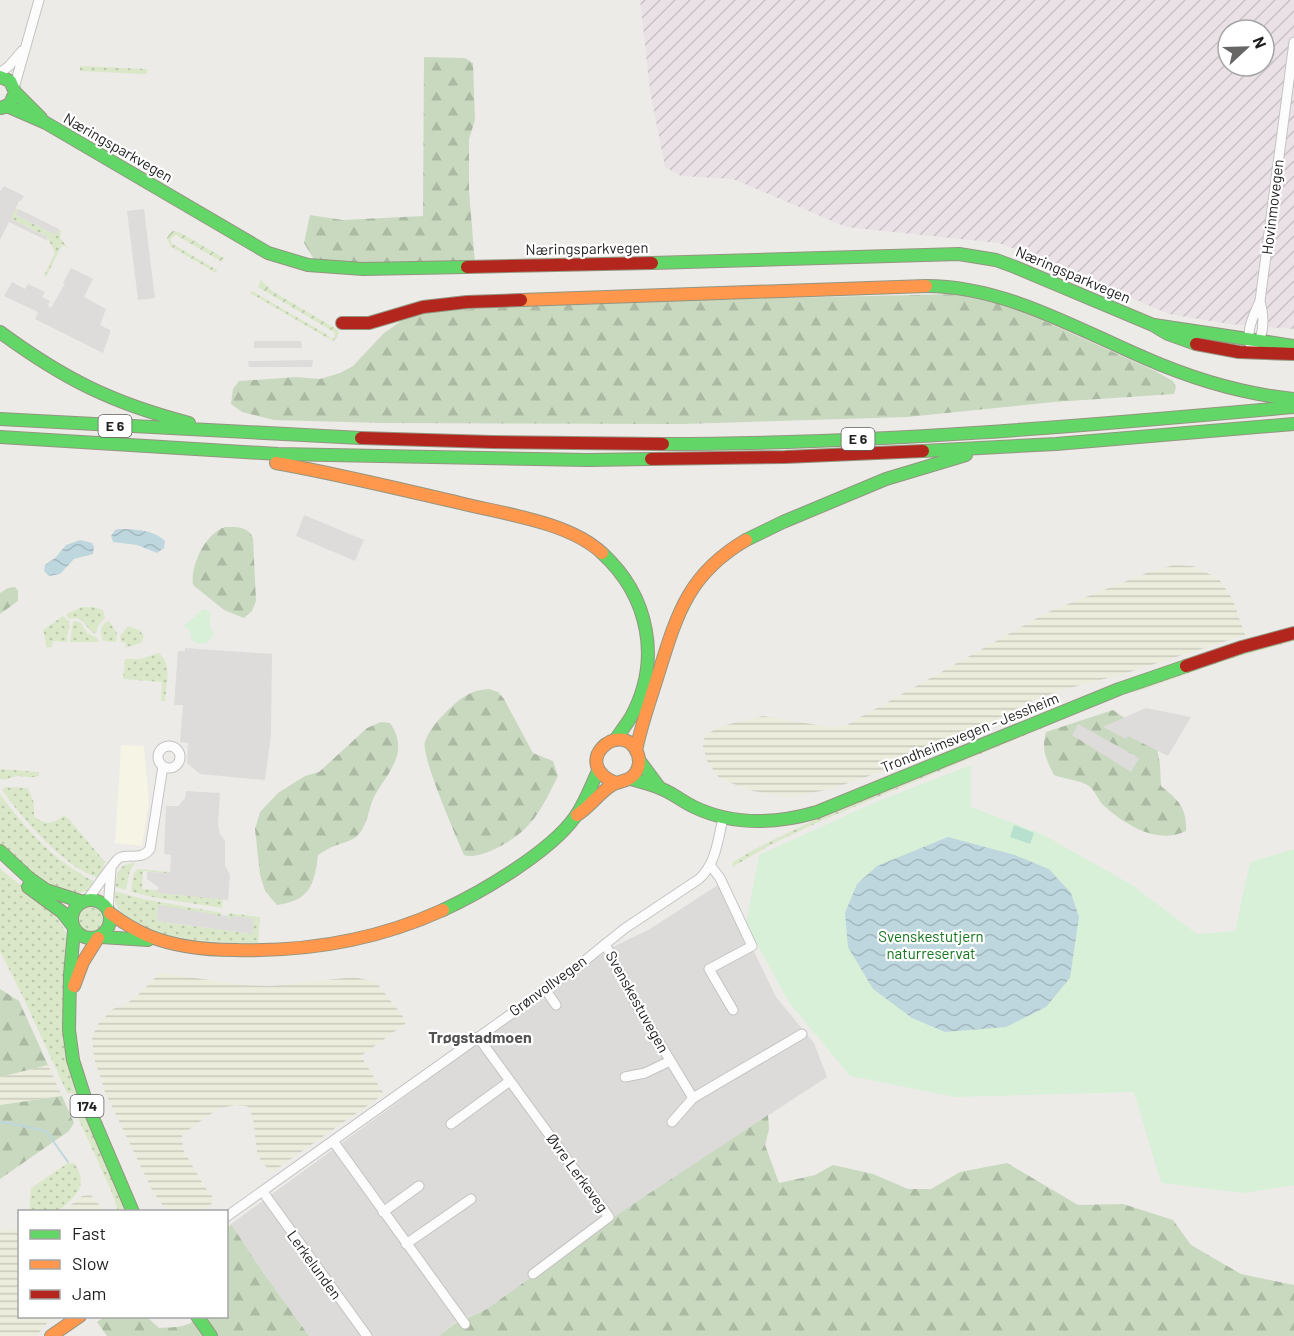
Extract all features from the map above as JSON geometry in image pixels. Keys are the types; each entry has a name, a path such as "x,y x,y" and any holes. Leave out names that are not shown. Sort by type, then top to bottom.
{"main road":[{"name":"Næringsparkvegen","path":"0,75 10,81 15,90 46,123"},
{"name":"Næringsparkvegen","path":"4,107 13,100 15,90"},
{"name":"Næringsparkvegen","path":"4,107 46,123 268,253 308,265 329,268 393,268 959,254 996,260 1153,325 1167,335 1202,345 1253,352 1294,354"},
{"path":"342,323 369,323 423,307 466,302 916,286 960,287 1007,298 1202,380 1244,392 1294,399"},
{"name":"Næringsparkvegen","path":"1153,325 1294,346"},
{"name":"E 6","path":"0,332 41,363 111,400 154,415 230,433"},
{"name":"E 6","path":"0,419 230,433 421,440 576,443 786,442 1043,428 1294,407"},
{"name":"E 6","path":"0,437 232,452 588,460 796,457 981,448 1294,424"},
{"name":"E 6","path":"638,756 643,720 676,619 686,598 708,567 739,544 766,530 881,481 925,466 953,461 981,448"},
{"name":"E 6","path":"232,452 258,461 341,475 534,521 576,536 597,549 619,569 633,589 643,615 648,639 648,662 642,694 630,720 615,740"},
{"name":"Trondheimsvegen - Jessheim","path":"631,778 659,787 694,807 723,818 745,822 771,822 807,815 1119,689 1242,647 1294,633"},
{"path":"615,740 627,742 638,756 637,770 631,778 623,782 616,783 606,780 598,771 596,758 598,751 608,742 615,740"},
{"name":"Trondheimsvegen - Jessheim","path":"638,756 659,787"},
{"path":"577,814 598,771"},
{"path":"0,861 40,897 62,912 73,927 87,939 99,937 155,940 210,949 267,951 328,945 390,931 445,910 491,885 544,847 577,814 589,807 616,783"},
{"path":"0,851 28,878 45,890 85,901 99,901 137,932 155,940"},
{"name":"174","path":"85,901 72,914 69,1030 78,1081 134,1210"},
{"name":"174","path":"70,996 83,962 99,937 108,929 111,918 109,911"},
{"path":"51,1336 78,1318"},
{"path":"198,1318 211,1336"}],"street":[{"path":"15,90 39,0"},
{"name":"Hovinmovegen","path":"1248,340 1251,321 1260,301 1294,42"},
{"path":"0,75 26,47"},
{"name":"Hovinmovegen","path":"1260,301 1263,311 1261,341"},
{"path":"1248,340 1253,352"},
{"path":"1253,352 1261,341"},
{"path":"85,901 116,860 140,857 150,849 163,766"},
{"name":"Grønvollvegen","path":"228,1216 586,960 604,944 699,879 710,865 723,818"},
{"path":"710,865 720,878 752,946 709,969 733,1010"},
{"path":"109,911 111,869"},
{"name":"Svenskestuvegen","path":"604,944 636,1004 693,1098"},
{"path":"545,989 556,1005"},
{"path":"672,1122 693,1098 802,1034"},
{"name":"Øvre Lerkeveg","path":"478,1037 609,1217 533,1274"},
{"name":"Svenskestuvegen","path":"625,1077 645,1073 670,1061"},
{"path":"451,1124 510,1081"},
{"path":"333,1141 465,1324"},
{"path":"383,1212 419,1186"},
{"name":"Lerkelunden","path":"263,1192 366,1336"},
{"path":"406,1244 471,1199"}],"shaded area":[{"path":"640,0 1294,0 1294,329 1229,324 1169,314 999,243 846,227 733,179 681,176 665,167 650,91"},
{"path":"4,186 24,196 19,201 11,219 47,237 48,241 9,222 0,240 0,191"},
{"path":"19,209 59,229 56,235 16,215"},
{"path":"144,209 155,298 138,300 127,211"},
{"path":"71,268 93,279 84,297 106,309 100,325 110,330 110,333 103,353 35,319 38,312 4,296 12,282 25,289 28,284 45,292 42,297 50,301 48,306 51,308"},
{"path":"254,341 301,341 302,348 254,348"},
{"path":"313,360 312,367 249,367 248,361"},
{"path":"304,515 364,540 355,561 296,536"},
{"path":"185,648 272,654 271,735 265,780 200,774 187,763 188,743 180,742 183,705 174,705 178,651 185,651"},
{"path":"1146,708 1191,717 1168,756 1128,736 1126,739 1103,727"},
{"path":"1078,724 1139,758 1131,772 1072,735"},
{"path":"121,745 144,746 149,802 142,846 115,843"},
{"path":"186,791 220,793 218,824 220,834 225,841 225,865 230,875 228,900 158,893 158,887 147,879 147,872 170,873 171,855 164,854 166,806 178,806 185,798"},
{"path":"721,883 776,997 814,1043 827,1077 621,1212 487,1309 454,1323 439,1336 309,1336 231,1224 577,971 613,947 650,929"},
{"path":"158,905 218,915 218,920 221,915 227,916 230,922 231,916 254,919 252,934 157,921"}],"green space":[{"path":"424,57 465,58 473,63 475,120 469,139 469,190 475,264 318,266 304,243 310,215 343,220 423,216"},
{"path":"80,66 148,70 146,74 80,71"},
{"path":"15,209 19,209 16,215 56,235 59,229 61,231 60,238 68,248 62,245 46,277 44,276 55,252 47,237 11,219"},
{"path":"173,231 179,232 224,258 222,262 176,235 171,238 171,243 217,270 216,273 170,246 167,238"},
{"path":"261,280 272,291 338,330 339,334 334,341 330,340 335,337 334,332 258,287"},
{"path":"252,291 326,334 330,337 329,339 250,293"},
{"path":"955,294 984,298 1020,310 1155,371 1173,381 1176,387 1174,394 1054,402 907,417 682,424 382,423 274,420 242,412 231,404 233,389 239,381 296,377 320,379 340,373 353,366 384,333 404,319 424,312 575,303"},
{"path":"225,527 245,529 253,538 256,601 252,611 244,618 224,610 193,585 194,568 201,551 218,530"},
{"path":"1174,565 1193,566 1219,579 1233,600 1245,635 1031,701 956,742 892,768 831,789 790,797 753,791 720,779 707,761 703,746 705,735 721,726 763,716 829,727 845,726 1048,612 1149,572"},
{"path":"15,587 18,591 18,601 0,614 0,593"},
{"path":"82,607 103,610 105,618 98,626 96,634 81,620 69,619 66,614"},
{"path":"203,609 210,611 210,628 213,636 207,643 197,644 191,639 190,631 184,626"},
{"path":"63,616 70,626 67,642 53,641 52,647 47,648 43,630"},
{"path":"75,621 81,623 87,633 96,637 99,642 70,642"},
{"path":"109,621 117,633 116,642 103,641 102,638 102,627"},
{"path":"128,626 139,630 144,636 141,643 125,648 126,643 121,642 120,636"},
{"path":"1294,638 1294,641 1227,660 1133,693 1146,685 1212,661"},
{"path":"158,653 166,662 167,668 165,701 161,701 162,682 123,679 125,659 140,659"},
{"path":"489,689 498,692 504,699 533,753 553,761 558,776 539,811 516,837 491,851 467,856 464,855 440,797 428,763 425,742 435,724 458,701 472,693"},
{"path":"1113,710 1155,739 1161,786 1183,810 1186,831 1164,836 1142,831 1103,805 1089,786 1054,775 1045,754 1046,732"},
{"path":"1067,715 1069,717 823,820 774,843 732,867 733,862 759,847 822,816"},
{"path":"381,722 390,723 396,733 398,752 391,769 375,795 363,828 353,839 318,855 315,875 308,890 297,899 277,905 265,891 260,875 255,829 260,812 278,793 305,776 319,772 367,728"},
{"name":"Svenskestutjern naturreservat","path":"971,765 971,807 1042,834 1132,885 1197,934 1235,931 1250,862 1294,849 1294,1185 1244,1193 1161,1183 1134,1092 955,1097 850,1076 788,1001 746,924 759,855 876,802"},
{"path":"0,769 39,772 39,776 0,779"},
{"path":"5,787 28,788 34,803 34,816 42,821 49,823 64,816 67,817 105,862 99,878 72,864 45,841 2,790"},
{"path":"0,794 20,820 55,855 96,882 89,890 77,894 41,883 0,847"},
{"path":"1014,825 1034,833 1030,844 1010,837"},
{"path":"135,863 130,870 126,890 115,887 122,867"},
{"path":"0,868 54,914 66,934 64,1036 67,1061 76,1094 67,1093 0,951"},
{"path":"138,869 170,872 170,874 143,871 142,889 158,890 158,893 223,899 222,908 131,892 133,874"},
{"path":"114,891 143,899 222,913 218,921 218,915 157,921 252,934 231,917 230,923 227,919 228,913 260,917 258,944 196,940 149,930 130,921 118,908"},
{"path":"91,907 100,911 104,920 100,929 91,933 82,929 78,920 82,911"},
{"path":"160,973 245,985 270,986 354,977 376,982 406,1023 361,1056 384,1094 272,1172 262,1163 257,1152 253,1117 247,1106 235,1105 221,1108 182,1135 183,1149 212,1196 212,1203 202,1210 172,1210 164,1207 152,1190 105,1092 94,1058 92,1037 98,1024 113,1009 126,1004"},
{"path":"0,989 19,1001 48,1065 0,1077"},
{"path":"48,1065 62,1096 0,1105 0,1077"},
{"path":"62,1096 74,1123 69,1131 0,1179 0,1105"},
{"path":"69,1098 77,1099 127,1210 118,1210 111,1190"},
{"path":"768,1115 769,1129 765,1145 779,1183 815,1175 833,1165 873,1174 908,1189 931,1189 960,1172 1007,1163 1078,1205 1123,1204 1173,1220 1191,1245 1241,1274 1294,1285 1294,1336 439,1336 454,1324 487,1309 621,1212"},
{"path":"68,1163 74,1163 81,1178 75,1196 59,1210 29,1210 31,1188"},
{"path":"90,1195 96,1199 102,1210 64,1210 82,1196"},
{"path":"231,1224 309,1336 107,1336 97,1322 103,1318 148,1318 159,1328 185,1325 198,1318 228,1318 228,1228"},
{"path":"0,1230 18,1230 18,1318 51,1318 36,1336 0,1336"}],"water":[{"path":"115,530 155,534 165,541 164,548 157,553 137,545 113,542 111,536"},
{"path":"80,540 92,543 93,554 74,559 60,574 49,576 44,571 45,565 55,558 66,545"},
{"path":"948,837 1015,855 1049,869 1071,893 1079,917 1070,978 1046,1007 1006,1027 945,1032 912,1018 873,989 848,947 845,913 857,884 877,866"}],"waterway":[{"path":"0,1123 46,1131 68,1162"}],"traffic: fast":[{"path":"0,77 10,81 15,92 10,104 1,108"},
{"path":"15,92 41,118"},
{"path":"7,106 46,123 268,253 308,265 363,269 467,267"},
{"path":"652,263 959,254 996,260 1015,267 1196,344"},
{"path":"926,286 955,288 1011,301 1066,322 1181,373 1237,389 1294,399"},
{"path":"1154,325 1294,346"},
{"path":"0,332 23,349 90,388 136,407 189,423"},
{"path":"663,444 900,437 1058,427 1294,407"},
{"path":"0,419 361,438"},
{"path":"923,451 1056,444 1294,424"},
{"path":"0,437 278,454 588,460 651,459"},
{"path":"746,540 886,479 966,455"},
{"path":"602,553 631,589 646,630 648,651 641,695 631,717 615,740"},
{"path":"631,779 658,787 694,807 724,817 771,821 802,816 817,812 1119,689 1186,666"},
{"path":"639,760 659,787"},
{"path":"443,910 495,882 549,844 575,817 598,771"},
{"path":"0,851 29,878 46,890 83,902"},
{"path":"28,887 62,912 72,925"},
{"path":"91,900 105,905 110,919 105,933 91,938 77,933 72,919 77,905 91,900"},
{"path":"74,930 69,1030 73,1060 87,1104 132,1210"},
{"path":"101,937 148,940"},
{"path":"198,1318 211,1336"}],"traffic: slow":[{"path":"521,300 926,286"},
{"path":"276,463 535,520 572,534 588,542 602,553"},
{"path":"636,751 665,653 687,597 710,567 746,540"},
{"path":"577,815 607,788 628,779 636,772 639,761 636,750 628,742 619,739 602,748 597,756 597,765 603,775 616,783"},
{"path":"110,913 139,931 170,943 213,949 262,950 341,942 393,929 443,910"},
{"path":"74,986 83,962 98,938"},
{"path":"51,1336 77,1318"}],"traffic: jam":[{"path":"467,267 652,263"},
{"path":"342,323 369,323 423,307 467,302 521,300"},
{"path":"1196,344 1239,352 1294,354"},
{"path":"361,438 663,444"},
{"path":"651,459 785,457 923,451"},
{"path":"1186,666 1242,647 1294,633"}],"district":[{"name":"Trøgstadmoen","path":"480,1037"}]}
